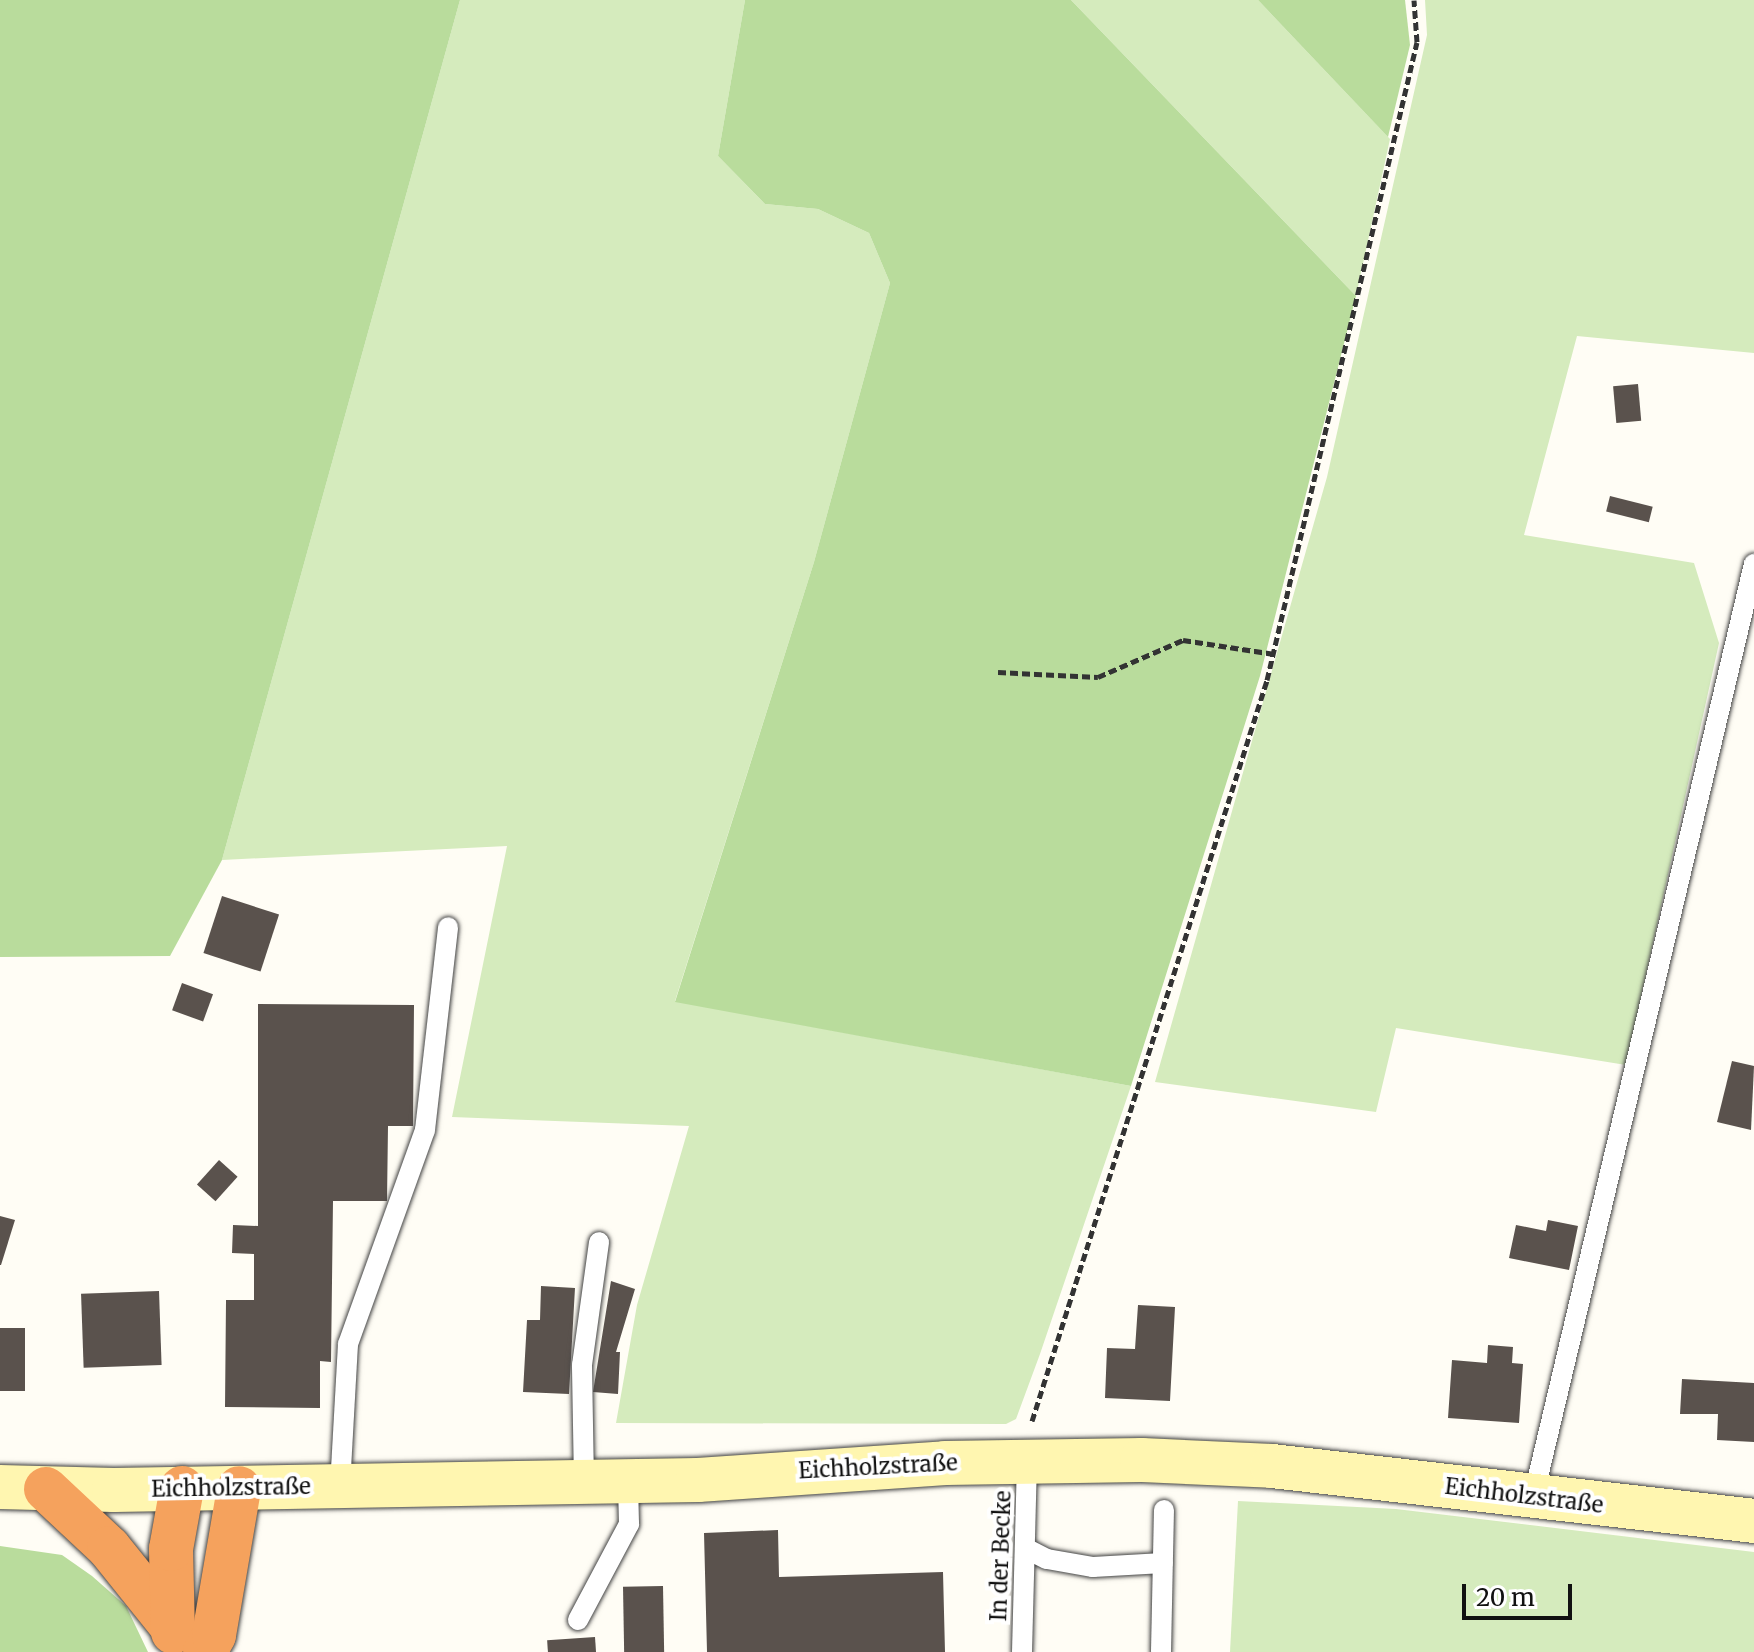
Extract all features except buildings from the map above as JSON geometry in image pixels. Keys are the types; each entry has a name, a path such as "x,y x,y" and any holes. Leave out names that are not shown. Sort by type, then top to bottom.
{"highway":[{"path":"175,1638 171,1549 182,1488"},
{"path":"205,1652 214,1635 239,1488"},
{"path":"46,1489 109,1548 175,1638"}],"main road":[{"name":"Eichholzstraße","path":"0,1487 239,1488 628,1482 1027,1461 1272,1466 1754,1521"}],"lane":[{"path":"1533,1498 1754,564"},
{"path":"340,1487 348,1344 425,1130 448,927"},
{"path":"584,1482 582,1365 599,1242"},
{"name":"In der Becke","path":"1022,1652 1027,1461"},
{"path":"578,1620 629,1524 628,1482"},
{"path":"1161,1652 1164,1510"},
{"path":"1027,1549 1047,1559 1093,1567 1163,1563"}],"path":[{"path":"1027,1461 1030,1426 1070,1292 1139,1097 1274,654 1417,42 1414,0"},
{"path":"998,672 1098,677 1183,640 1274,654"}],"green space":[{"path":"0,0 460,0 222,860 170,956 0,957"},
{"path":"460,0 745,0 718,156 765,204 818,209 869,233 890,283 814,562 675,1001 1131,1086 1016,1419 1006,1424 616,1423 637,1305 689,1126 452,1117 507,846 222,860"},
{"path":"745,0 1071,0 1356,296 1260,676 1131,1086 675,1002 814,562 890,283 869,233 818,209 765,204 718,156"},
{"path":"1071,0 1258,0 1390,139 1356,296"},
{"path":"1258,0 1405,0 1410,45 1388,137"},
{"path":"1425,0 1754,0 1754,353 1577,336 1524,535 1694,563 1719,643 1626,1065 1396,1028 1376,1112 1155,1082 1327,477 1427,35"},
{"path":"1238,1501 1396,1509 1754,1552 1754,1652 1230,1652"},
{"path":"0,1546 62,1555 92,1576 126,1606 148,1652 0,1652"}]}
